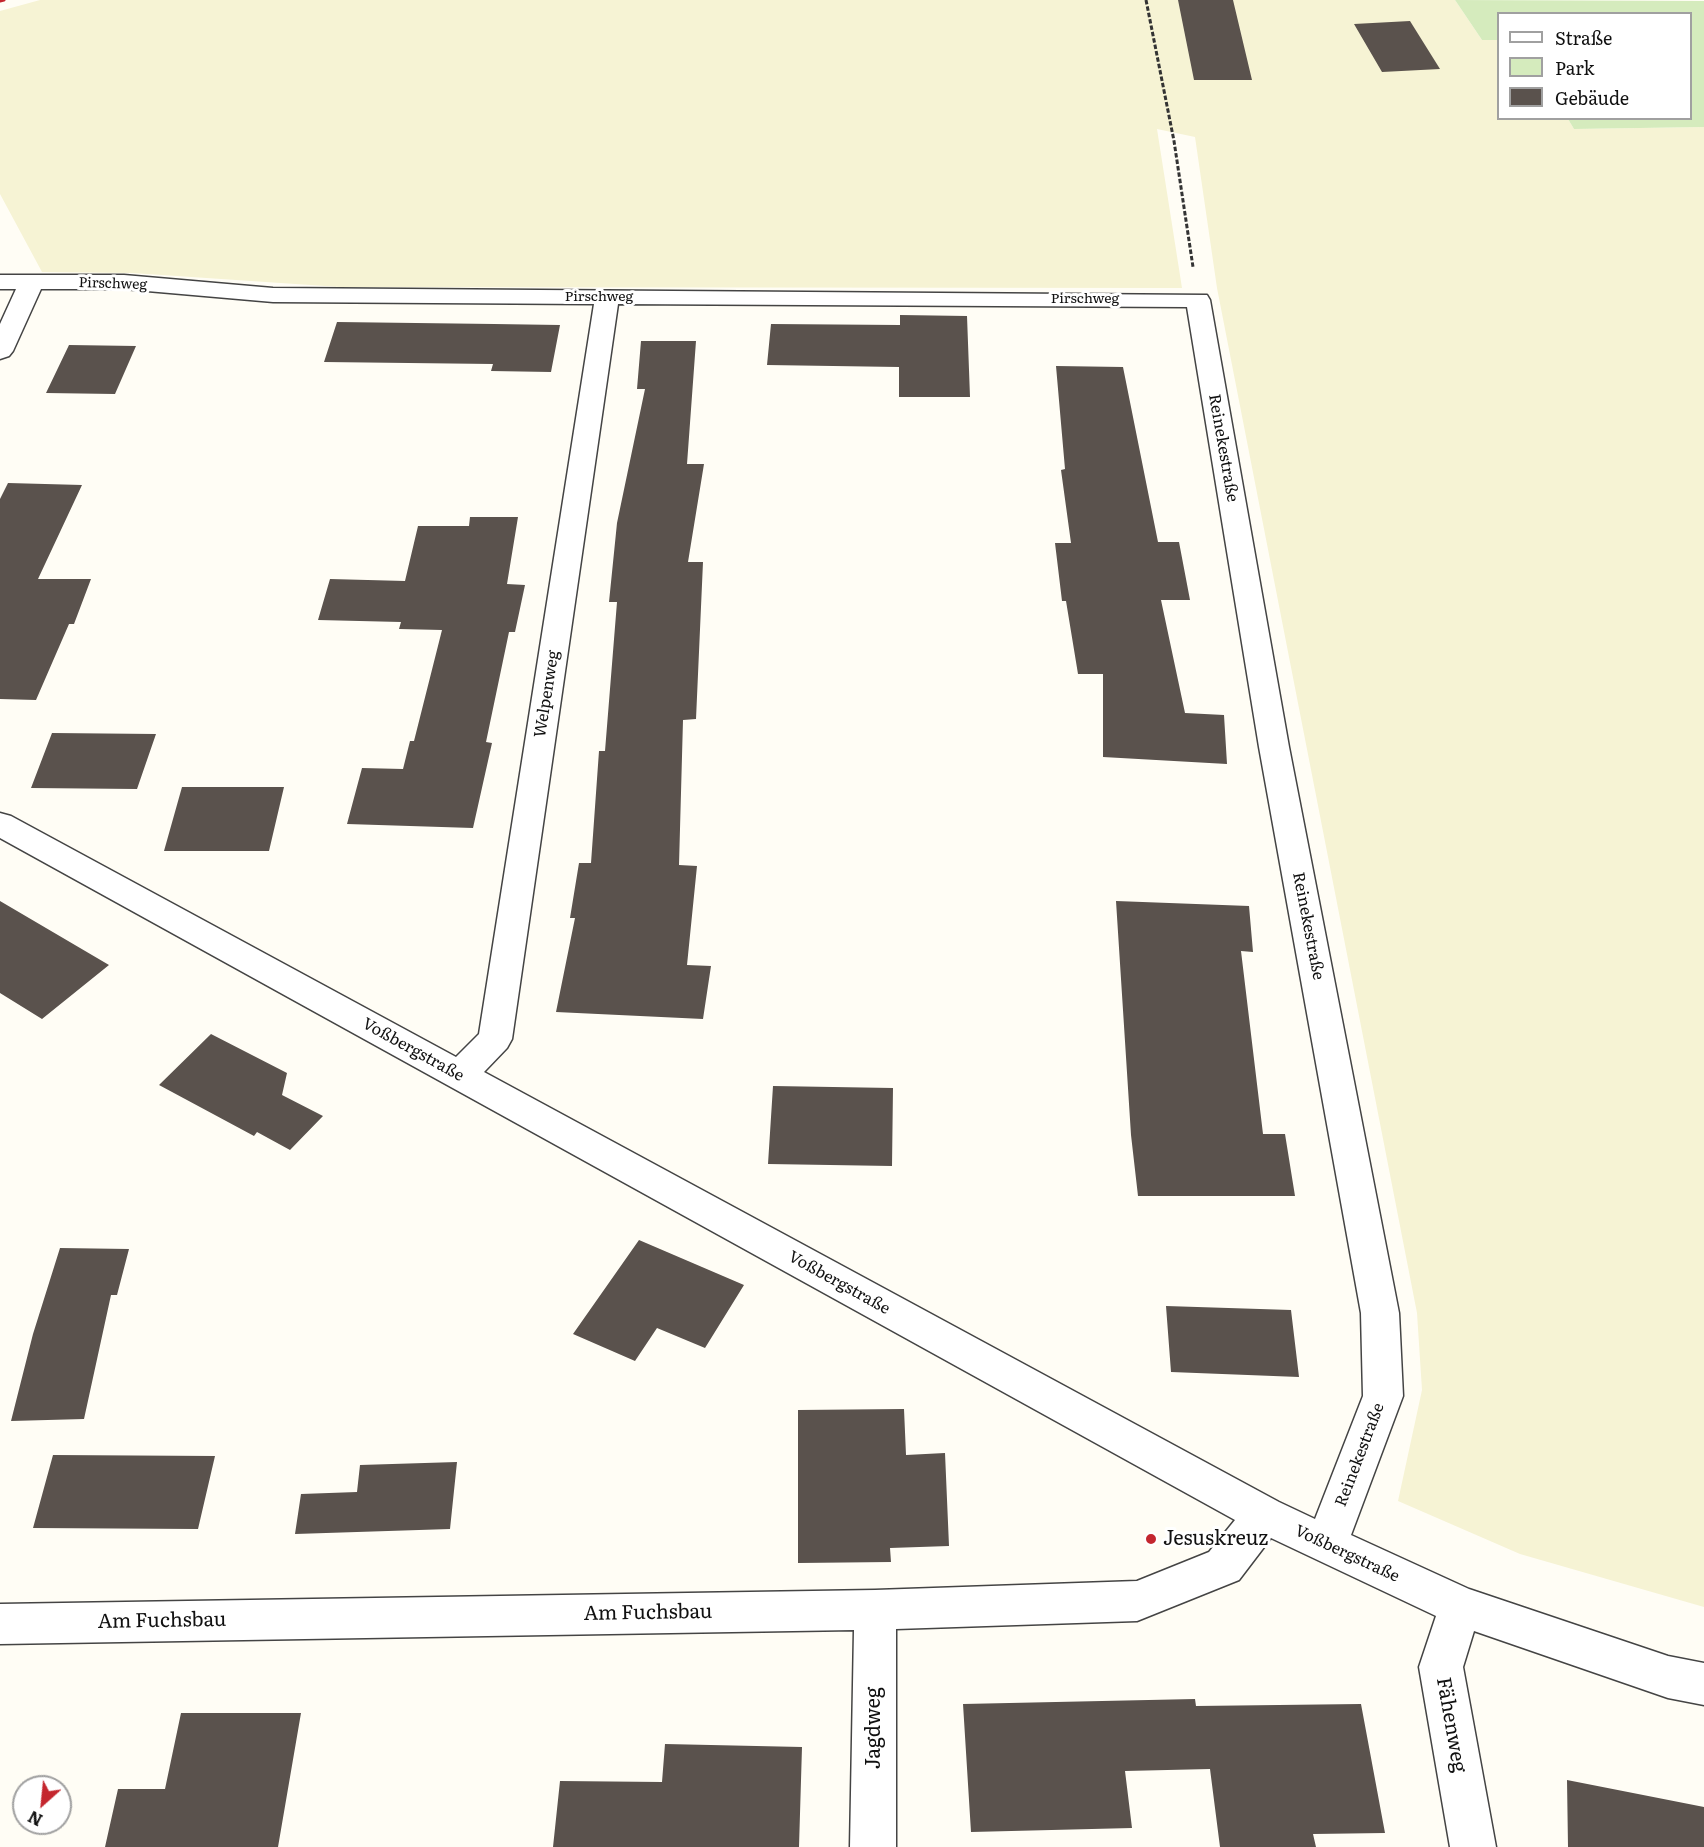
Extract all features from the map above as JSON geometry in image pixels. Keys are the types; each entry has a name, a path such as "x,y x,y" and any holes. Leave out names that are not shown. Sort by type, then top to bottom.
{"street":[{"name":"Pirschweg","path":"0,282 124,282 273,295 1198,300"},
{"path":"0,351 32,282"},
{"name":"Welpenweg","path":"459,1075 495,1039 607,298"},
{"name":"Reinekestraße","path":"1198,300 1274,747 1380,1313 1383,1396 1326,1545"},
{"name":"Voßbergstraße","path":"0,824 1264,1515 1460,1606 1668,1677 1704,1684"},
{"name":"Am Fuchsbau","path":"0,1624 875,1610 1137,1601 1224,1566 1264,1515"},
{"name":"Fähenweg","path":"1460,1606 1441,1667 1473,1847"},
{"name":"Jagdweg","path":"873,1847 875,1610"}],"path":[{"path":"1146,0 1174,141 1198,300"}],"shaded area":[{"path":"40,0 1455,0 1482,40 1497,40 1497,120 1569,120 1574,129 1704,127 1704,1607 1520,1554 1398,1501 1422,1390 1417,1313 1217,288 1195,137 1157,129 1182,288 340,287 132,273 42,272 0,194 0,11"}],"green space":[{"path":"1455,0 1704,1 1704,127 1574,129 1569,120 1692,120 1692,12 1497,12 1497,40 1482,40"}],"building":[{"path":"1178,0 1233,0 1252,80 1194,80"},
{"path":"1410,21 1440,69 1382,72 1354,24"},
{"path":"900,315 967,316 970,397 899,397 899,367 767,365 771,324 900,325"},
{"path":"337,322 560,325 551,372 491,371 493,364 324,362"},
{"path":"641,341 696,341 687,464 704,464 688,562 703,562 696,719 683,720 679,865 697,866 687,965 711,966 703,1019 556,1012 575,918 570,918 579,863 591,863 599,751 605,751 617,602 609,602 617,523 645,389 637,389"},
{"path":"69,345 136,346 115,394 46,393"},
{"path":"1056,366 1123,367 1158,542 1179,542 1190,600 1161,600 1185,713 1224,715 1227,764 1103,757 1103,674 1078,674 1066,601 1062,601 1055,543 1071,543 1061,470 1065,469"},
{"path":"8,483 82,485 38,579 91,579 74,624 69,624 36,700 0,699 0,499"},
{"path":"470,517 518,517 507,584 525,585 515,632 509,632 486,742 492,743 473,828 347,824 362,768 403,769 410,741 414,741 442,630 399,629 401,622 318,620 330,579 405,581 418,526 469,526"},
{"path":"52,733 156,734 137,789 31,788"},
{"path":"182,787 284,787 269,851 164,851"},
{"path":"0,901 109,965 42,1019 0,993"},
{"path":"1116,901 1249,906 1253,952 1241,951 1263,1134 1285,1134 1295,1196 1138,1196 1131,1135"},
{"path":"211,1034 287,1073 282,1095 323,1116 290,1150 257,1132 254,1136 159,1085"},
{"path":"773,1086 893,1088 892,1166 768,1164"},
{"path":"639,1240 744,1285 705,1348 657,1328 635,1361 573,1334"},
{"path":"60,1248 129,1249 117,1295 111,1295 84,1419 11,1421 33,1334"},
{"path":"1166,1306 1291,1310 1299,1377 1171,1372"},
{"path":"904,1409 906,1455 945,1453 949,1546 890,1548 891,1562 798,1563 798,1410"},
{"path":"53,1455 215,1456 198,1529 33,1528"},
{"path":"457,1462 450,1529 295,1534 301,1494 357,1492 360,1465"},
{"path":"1195,1699 1196,1706 1361,1704 1385,1833 1313,1834 1316,1847 1220,1847 1210,1769 1125,1771 1132,1828 971,1832 963,1704"},
{"path":"181,1713 301,1713 278,1847 105,1847 118,1789 165,1789"},
{"path":"665,1744 802,1747 799,1847 553,1847 560,1781 662,1782"},
{"path":"1567,1780 1704,1807 1704,1847 1568,1847"}],"railway":[{"path":"0,1 4,0"}],"place":[{"name":"Jesuskreuz","path":"1151,1539"}]}
